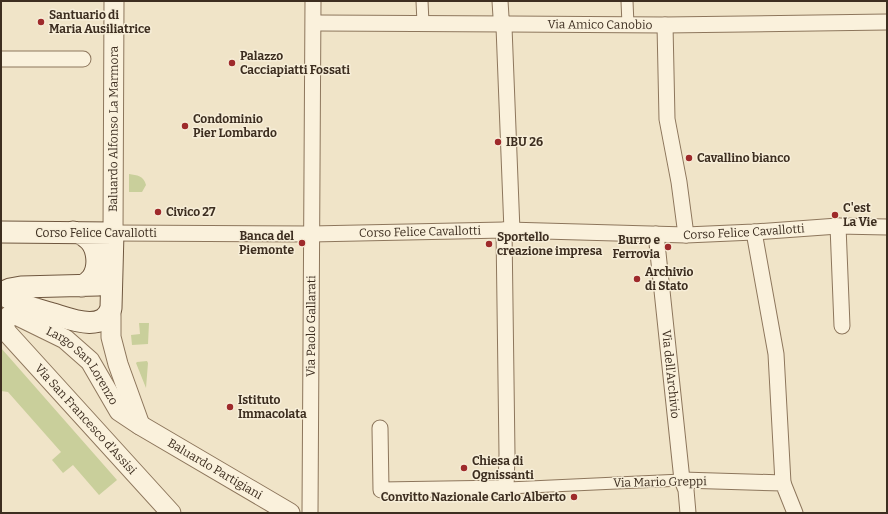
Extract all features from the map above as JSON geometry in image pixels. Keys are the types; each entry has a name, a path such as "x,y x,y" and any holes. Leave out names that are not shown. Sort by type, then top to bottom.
{"main road":[{"name":"Corso Felice Cavallotti","path":"1,232 113,233"},
{"path":"73,232 87,237 96,253 96,270 88,286"},
{"name":"Largo San Lorenzo","path":"1,293 21,304 81,322 94,322 104,319 109,315 112,302 113,233"},
{"name":"Largo San Lorenzo","path":"1,293 10,289 21,287 88,286 102,283 109,279 112,275 112,270"},
{"name":"Largo San Lorenzo","path":"88,286 105,290 112,302"}],"street":[{"name":"Baluardo Alfonso La Marmora","path":"113,233 114,1"},
{"name":"Via Paolo Gallarati","path":"310,513 311,234 316,23 313,1"},
{"path":"422,1 423,24"},
{"path":"380,428 381,490 506,488 508,230 504,24 501,17 500,1"},
{"path":"627,1 628,24"},
{"name":"Via Amico Canobio","path":"316,23 665,25 887,22"},
{"path":"665,25 667,119 679,182 686,235"},
{"path":"1,59 84,59"},
{"name":"Corso Felice Cavallotti","path":"113,233 311,234 508,230 686,235 838,226 887,226"},
{"path":"838,226 842,326"},
{"path":"754,232 776,354 783,483 795,513"},
{"name":"Via dell'Archivio","path":"656,234 682,480 686,490 688,513"},
{"name":"Largo San Lorenzo","path":"112,302 111,337 118,364 140,425"},
{"name":"Largo San Lorenzo","path":"3,328 5,320 10,315 16,315 65,339 90,361 119,411 140,425"},
{"name":"Via San Francesco d'Assisi","path":"3,328 171,513"},
{"name":"Baluardo Partigiani","path":"140,425 290,513"},
{"name":"Via Mario Greppi","path":"506,488 682,480 783,483"}],"green space":[{"path":"129,174 144,180 146,185 142,192 129,192"},
{"path":"139,323 149,323 148,344 132,345 131,335 140,334"},
{"path":"1,348 117,480 99,495 73,465 63,473 52,460 61,452 8,392 1,391"},
{"path":"147,361 148,363 146,388 136,363"}],"place":[{"name":"Santuario di Maria Ausiliatrice","path":"41,22"},
{"name":"Palazzo Cacciapiatti Fossati","path":"232,63"},
{"name":"Condominio Pier Lombardo","path":"185,126"},
{"name":"IBU 26","path":"498,142"},
{"name":"Cavallino bianco","path":"689,158"},
{"name":"Civico 27","path":"158,212"},
{"name":"C'est La Vie","path":"835,215"},
{"name":"Banca del Piemonte","path":"302,243"},
{"name":"Sportello creazione impresa","path":"489,244"},
{"name":"Burro e Ferrovia","path":"668,247"},
{"name":"Archivio di Stato","path":"637,279"},
{"name":"Istituto Immacolata","path":"230,407"},
{"name":"Chiesa di Ognissanti","path":"464,468"},
{"name":"Convitto Nazionale Carlo Alberto","path":"574,497"}]}
